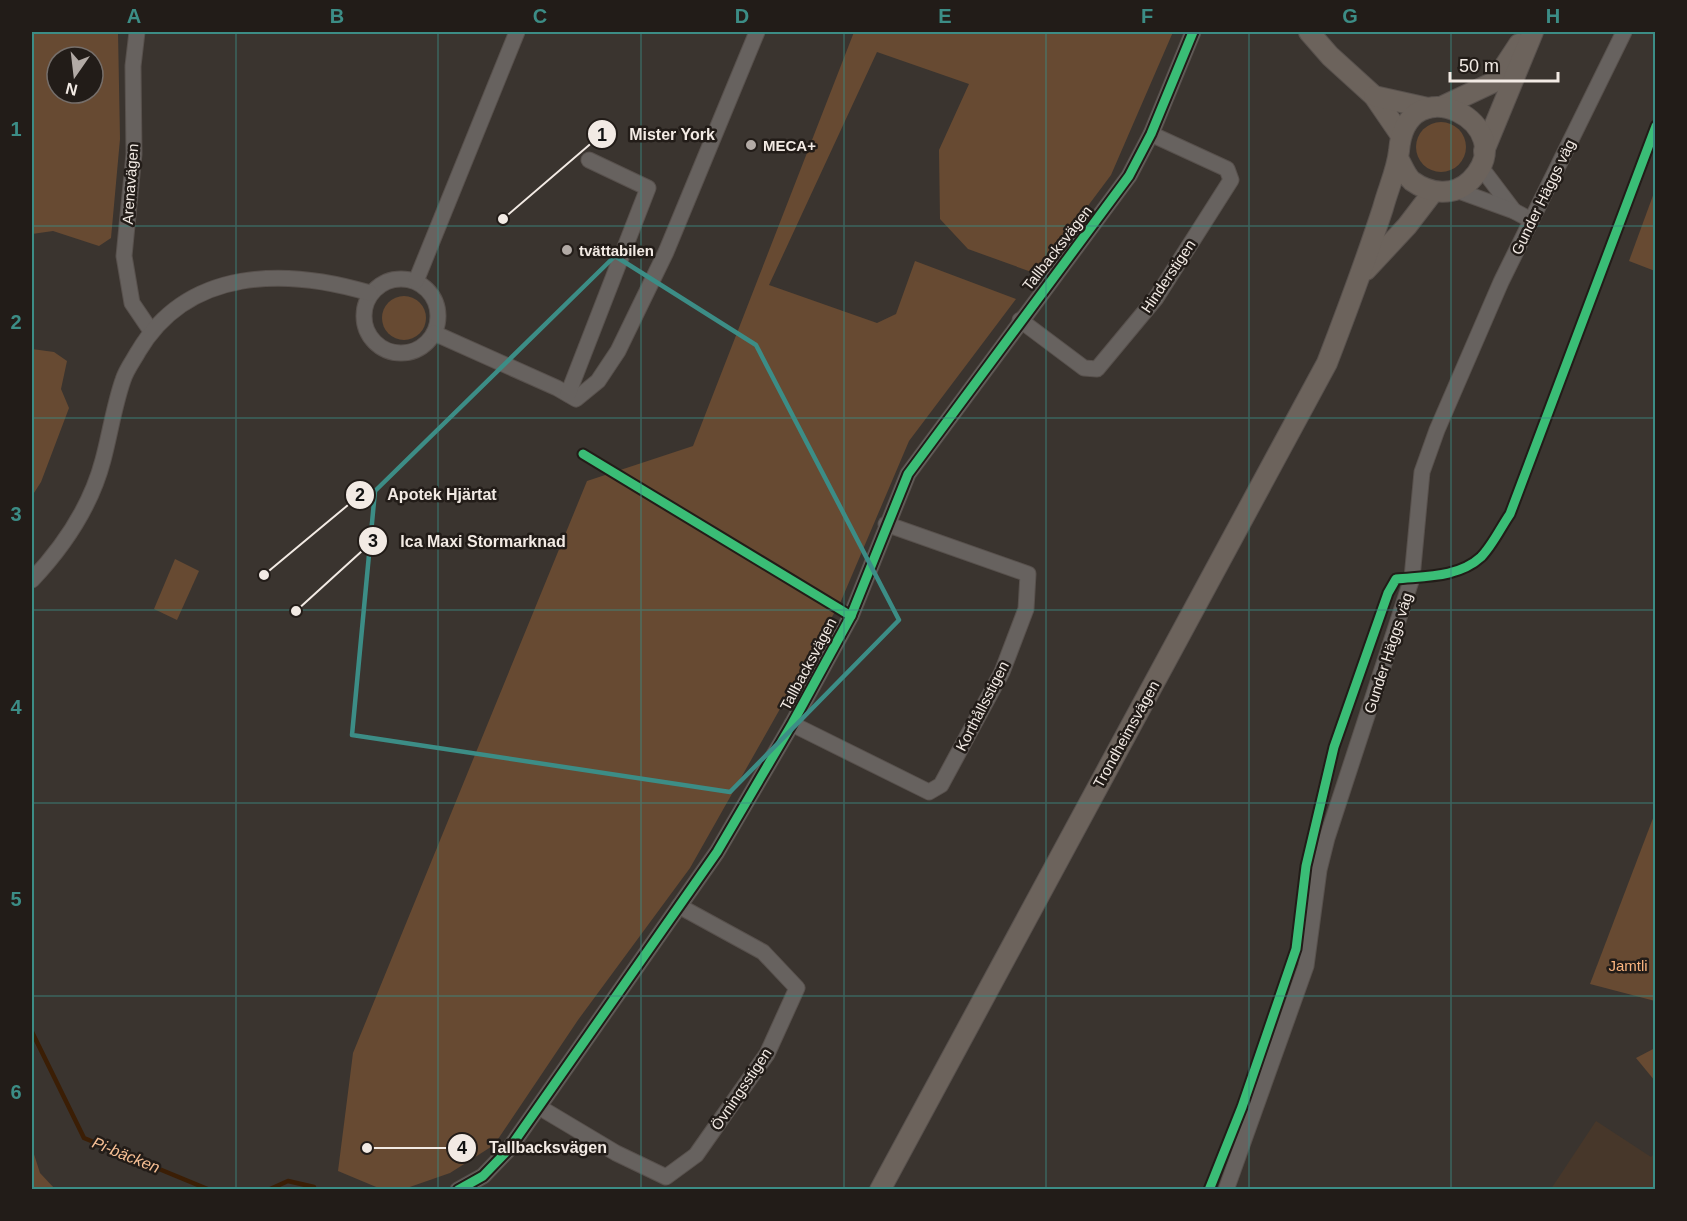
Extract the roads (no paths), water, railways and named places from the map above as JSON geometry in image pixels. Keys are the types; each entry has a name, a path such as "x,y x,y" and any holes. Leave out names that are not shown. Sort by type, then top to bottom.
{"main road":[{"path":"1309,32 1330,56 1374,96 1400,134"},
{"path":"1526,32 1494,82 1411,118 1400,134 1398,158 1410,180 1433,192 1455,190 1470,181 1482,159 1533,32"},
{"path":"1374,96 1459,110 1472,120 1481,134 1482,159"},
{"name":"Trondheimsvägen","path":"880,1190 1327,363 1362,274 1398,158"},
{"name":"Trondheimsvägen","path":"1362,274 1407,226 1433,192"}],"street":[{"name":"Arenavägen","path":"137,32 133,66 134,153 124,256 132,303 151,331"},
{"path":"416,281 518,32"},
{"path":"434,333 576,399 598,381 618,351 670,241 757,32"},
{"name":"Tallbacksvägen","path":"458,1190 483,1176 509,1149 587,1034 717,852 792,724 850,616 908,474 1129,176 1151,134 1193,32"},
{"name":"Gunder Häggs väg","path":"1226,1190 1306,966 1319,870 1327,838 1412,578 1422,472 1437,430 1531,220 1624,32"},
{"name":"Hinderstigen","path":"1020,320 1084,368 1097,369 1156,298 1231,180 1227,170 1151,134"},
{"path":"1482,159 1514,211"},
{"path":"562,391 648,188 589,160"},
{"path":"1455,190 1514,211 1531,220"},
{"path":"32,580 48,563 87,506 103,462 123,379 151,331 178,307 212,288 250,278 304,279 370,293"},
{"path":"392,279 416,281 428,290 437,307 438,320 434,333 426,344 404,353 388,351 367,332 363,320 364,305 370,293 392,279"},
{"name":"Korthållsstigen","path":"792,724 928,792 941,785 1002,672 1026,609 1028,574 886,524"},
{"name":"Övningsstigen","path":"538,1107 616,1153 666,1177 696,1155 767,1054 797,988 763,952 679,906"}],"waterway":[{"name":"Pi-bäcken","path":"32,1032 84,1138 210,1190"},
{"name":"Pi-bäcken","path":"268,1190 288,1181 314,1187"}],"place":[{"name":"MECA+","path":"751,145"},
{"name":"Mister York","path":"503,219"},
{"name":"tvättabilen","path":"567,250"},
{"name":"Apotek Hjärtat","path":"264,575"},
{"name":"Ica Maxi Stormarknad","path":"296,611"},
{"name":"Tallbacksvägen","path":"367,1148"}],"park label":[{"name":"Jamtli","path":"1628,965"}]}
